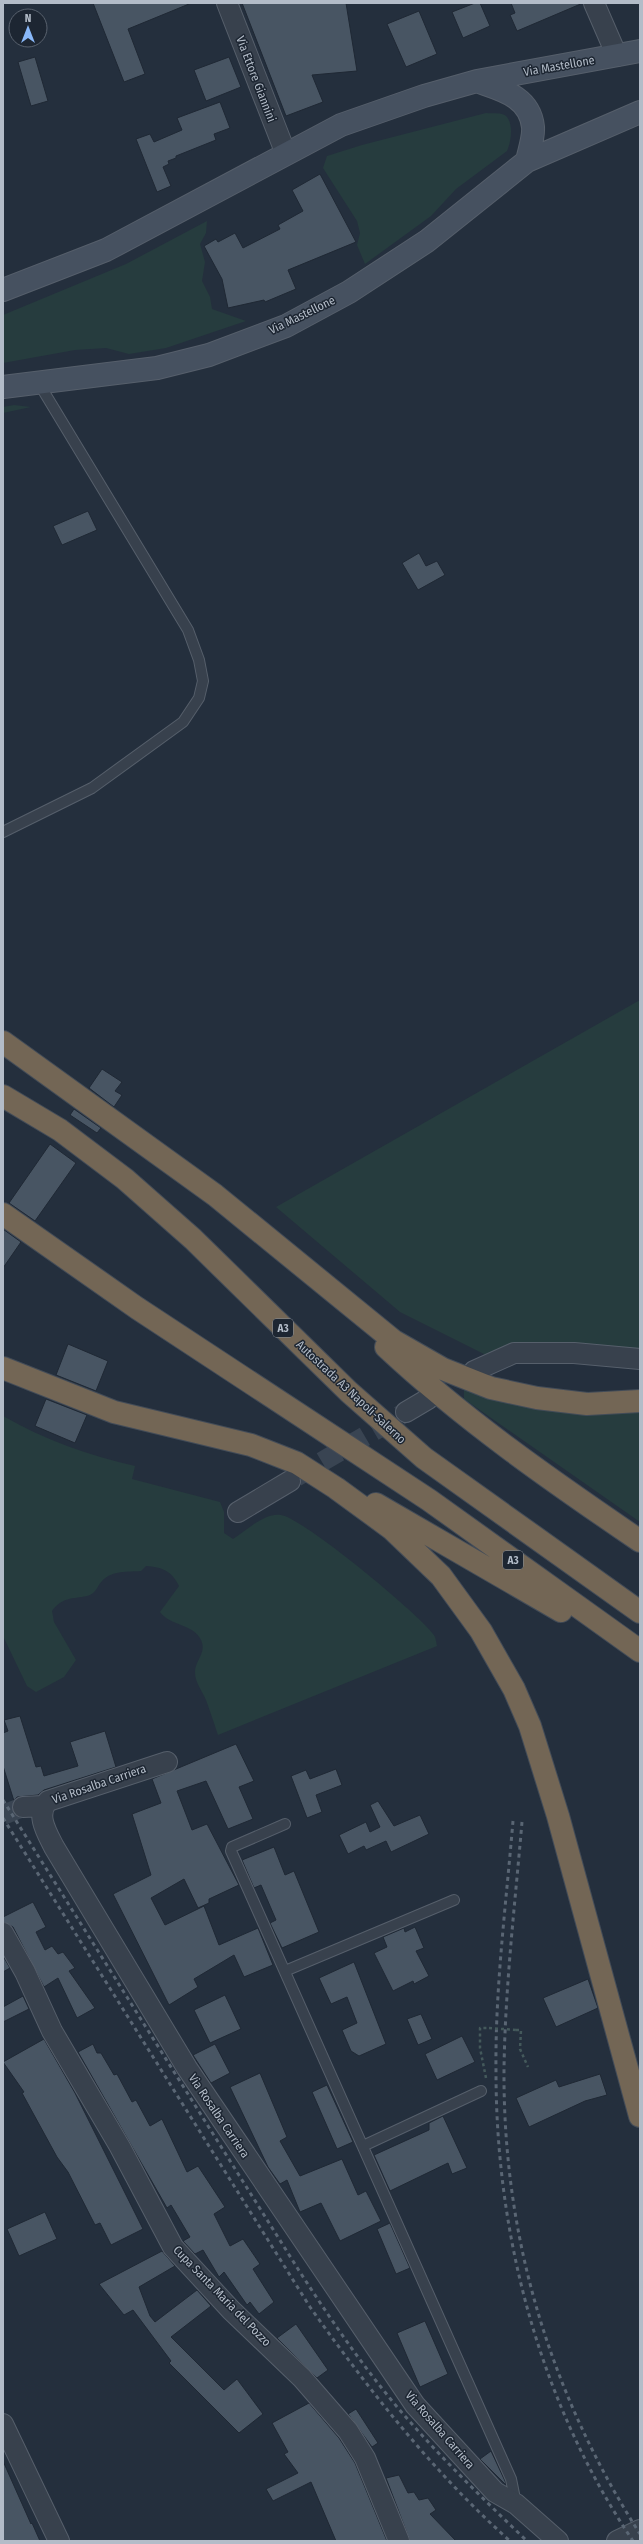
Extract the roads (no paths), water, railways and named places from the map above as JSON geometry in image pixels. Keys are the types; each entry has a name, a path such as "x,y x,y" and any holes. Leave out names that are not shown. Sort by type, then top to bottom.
{"highway":[{"path":"3,1042 215,1195 394,1341 443,1369 491,1388 537,1398 587,1404 640,1401"},
{"name":"Autostrada A3 Napoli-Salerno","path":"3,1096 60,1130 125,1179 194,1239 360,1402 424,1458 640,1612"},
{"name":"A3","path":"3,1214 137,1308 429,1500 640,1651"},
{"path":"295,1261 411,1370 461,1412 537,1470 640,1541"},
{"name":"A3","path":"3,1368 114,1412 251,1445 293,1472 437,1538 640,1657"},
{"name":"A3","path":"293,1472 336,1488 392,1529 441,1576 481,1631 514,1689 530,1726 558,1816 640,2116"}],"street":[{"name":"Via Ettore Giannini","path":"227,3 286,154"},
{"path":"594,3 617,56"},
{"name":"Via Mastellone","path":"3,290 106,250 342,125 424,96 478,81 640,51"},
{"path":"478,81 514,94 528,110 533,127 527,161"},
{"name":"Via Mastellone","path":"7,384 38,382 157,368 209,355 286,326 349,292 427,241 527,161 640,112"},
{"path":"474,1371 514,1353 574,1353 640,1359"},
{"path":"406,1412 428,1398"},
{"path":"238,1512 293,1472"},
{"name":"Via Rosalba Carriera","path":"167,1762 54,1797 43,1806 42,1815 49,1837 90,1909 187,2068 415,2405 496,2492 516,2504 558,2541"},
{"path":"23,1807 43,1806"},
{"name":"Cupa Santa Maria del Pozzo","path":"3,1933 25,1972 52,2031 116,2140 173,2247 231,2310 302,2378 348,2431 365,2458 399,2541"},
{"path":"3,2424 59,2541"},
{"path":"617,2541 640,2530"}],"lane":[{"path":"3,832 92,788 183,722 199,698 203,681 199,660 188,630 38,382"},
{"path":"285,1824 231,1848 511,2479 516,2504"},
{"path":"285,1971 454,1900"},
{"path":"363,2146 481,2091"}],"tunnel":[{"path":"296,1477 406,1412"},
{"path":"3,1815 23,1807"}],"railway":[{"path":"3,1800 298,2269 346,2340 384,2391 429,2443 493,2509 527,2541"},
{"path":"3,1818 310,2307 355,2369 428,2459 482,2515 510,2541"},
{"path":"513,1821 499,1978 496,2041 498,2134 504,2195 515,2257 530,2317 549,2375 572,2433 600,2488 633,2541"},
{"path":"522,1822 506,2008 504,2070 506,2132 512,2194 523,2253 538,2312 557,2370 581,2426 608,2480 640,2534"}]}
